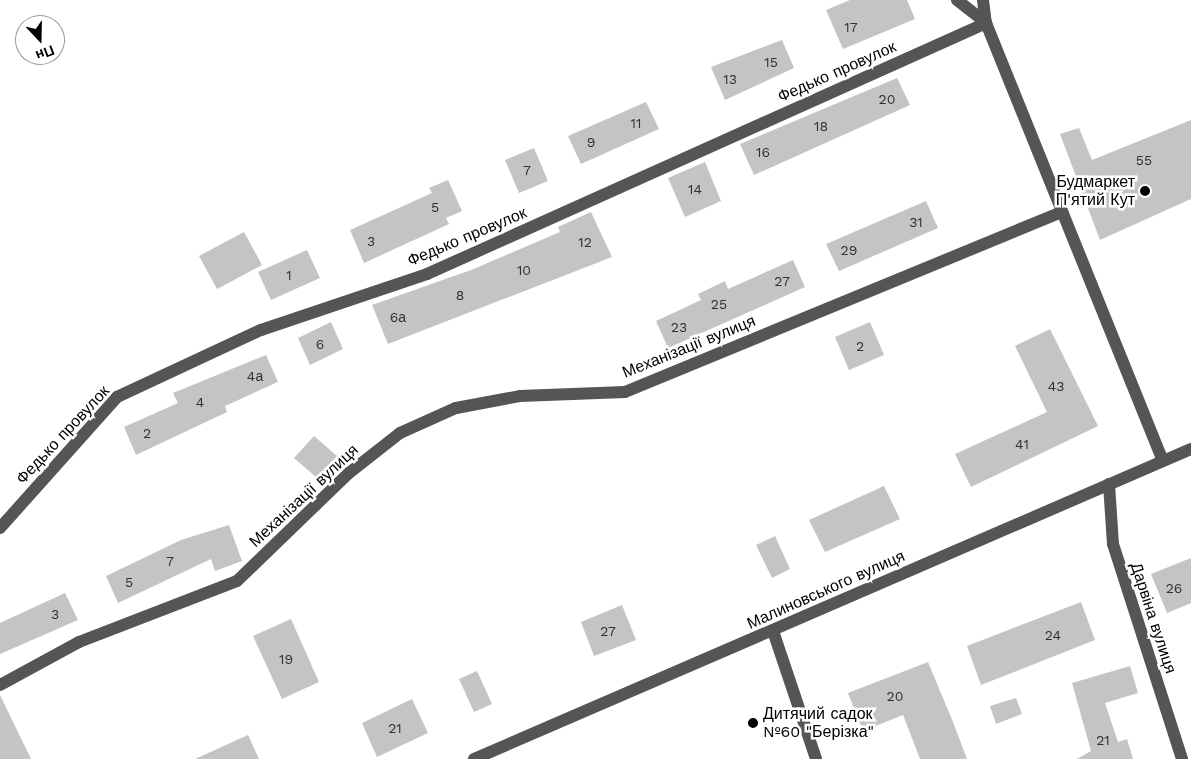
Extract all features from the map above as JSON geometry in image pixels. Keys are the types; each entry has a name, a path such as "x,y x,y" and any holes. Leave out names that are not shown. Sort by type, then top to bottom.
{"street":[{"path":"957,0 986,23"},
{"path":"983,0 986,23 1163,460"},
{"name":"Федько провулок","path":"0,528 118,397 261,330 427,274 986,23"},
{"name":"Механізації вулиця","path":"0,685 79,642 238,581 349,473 400,433 456,408 520,396 625,392 1062,212"},
{"name":"Малиновського вулиця","path":"474,759 1191,449"},
{"name":"Дарвіна вулиця","path":"1109,484 1113,544 1182,759"},
{"path":"773,631 816,759"}],"building":[{"path":"850,0 907,0 915,19 843,49 826,10"},
{"path":"782,40 794,68 725,100 711,67"},
{"path":"897,78 910,105 754,175 740,144"},
{"path":"646,102 659,129 581,164 568,136"},
{"path":"1191,120 1191,199 1100,240 1060,134 1079,128 1092,160"},
{"path":"534,148 548,181 519,193 505,160"},
{"path":"705,162 721,201 685,217 668,178"},
{"path":"448,180 462,211 446,218 449,224 364,263 350,230 432,193 429,188"},
{"path":"926,201 938,228 839,271 826,244"},
{"path":"591,212 612,257 388,344 372,305 471,270 560,232 558,227"},
{"path":"244,232 262,265 217,289 199,256"},
{"path":"307,250 320,278 271,300 258,272"},
{"path":"793,260 805,287 668,348 656,321 701,300 698,294 725,281 728,289"},
{"path":"331,322 343,349 310,365 298,338"},
{"path":"870,322 884,355 849,370 835,337"},
{"path":"1050,329 1098,426 971,487 955,454 1047,412 1015,346"},
{"path":"266,355 278,382 225,406 227,412 136,455 124,427 178,403 173,393"},
{"path":"314,436 337,456 317,478 294,458"},
{"path":"884,486 900,519 825,552 809,520"},
{"path":"229,525 242,561 215,571 211,559 118,603 106,576 181,540"},
{"path":"775,536 790,569 772,578 756,545"},
{"path":"1191,558 1191,603 1167,613 1151,574"},
{"path":"65,593 78,620 0,654 0,623"},
{"path":"1081,602 1095,640 981,685 967,646"},
{"path":"622,605 636,640 594,656 581,622"},
{"path":"291,619 319,682 282,699 253,636"},
{"path":"928,662 967,759 920,759 903,715 863,731 848,693"},
{"path":"1130,666 1138,693 1105,703 1118,742 1127,739 1133,759 1077,759 1091,751 1072,683"},
{"path":"477,671 492,704 474,712 459,679"},
{"path":"0,695 31,759 0,759"},
{"path":"1016,698 1022,714 996,724 990,706"},
{"path":"412,699 428,733 377,757 362,723"},
{"path":"248,735 259,759 195,759"}],"place":[{"name":"Будмаркет П'ятий Кут","path":"1145,191"},
{"name":"Дитячий садок №60 \"Берізка\"","path":"753,723"}]}
